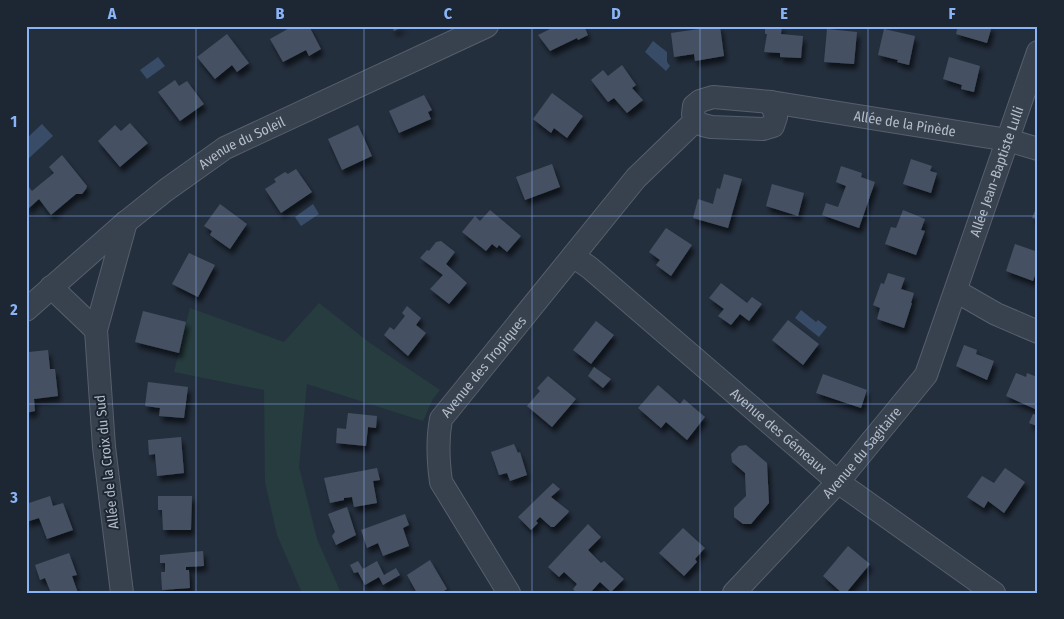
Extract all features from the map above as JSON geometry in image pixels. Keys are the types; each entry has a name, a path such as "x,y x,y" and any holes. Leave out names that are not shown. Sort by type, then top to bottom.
{"street":[{"name":"Avenue du Soleil","path":"26,310 126,222 166,190 225,148 488,26"},
{"name":"Allée Jean-Baptiste Lulli","path":"956,291 1038,52"},
{"name":"Allée de la Pinède","path":"573,256 636,178 695,121 693,114 694,106 700,101 713,97 771,102 1008,140 1038,150"},
{"path":"695,121 703,126 711,127 763,129 773,126 776,117 771,102"},
{"name":"Allée de la Croix du Sud","path":"122,593 104,447 96,330 126,222"},
{"name":"Avenue des Gémeaux","path":"573,256 590,268 838,482 994,593"},
{"name":"Avenue des Tropiques","path":"509,593 441,482 437,437 441,418 573,256"},
{"path":"51,287 96,330"},
{"path":"956,291 996,314 1038,332"},
{"name":"Avenue du Sagitaire","path":"734,593 838,482 926,375 956,291"}],"green space":[{"path":"319,303 370,343 440,390 433,399 423,421 307,384 299,467 317,539 341,593 302,593 277,535 265,482 264,390 174,372 190,308 284,342"}],"water":[{"path":"653,41 667,52 667,62 670,66 666,71 645,52"},
{"path":"158,57 165,66 147,79 140,70"},
{"path":"42,124 53,136 28,159 26,157 26,139"},
{"path":"313,204 319,214 301,226 295,217"},
{"path":"801,310 816,322 818,320 827,327 819,337 795,318"}],"building":[{"path":"293,26 309,26 321,49 309,56 306,50 283,62 270,39"},
{"path":"391,26 405,26 394,31"},
{"path":"556,26 584,26 588,35 578,40 577,38 550,51 538,35"},
{"path":"720,26 724,56 695,61 694,54 674,57 671,33"},
{"path":"765,26 782,26 781,34 803,36 801,58 780,57 780,53 764,52 767,34 765,34"},
{"path":"958,26 992,26 987,43 956,34"},
{"path":"827,29 857,32 854,64 824,62"},
{"path":"884,29 915,36 909,65 878,55"},
{"path":"227,34 249,63 237,72 232,65 215,79 197,57"},
{"path":"949,57 980,66 974,92 961,89 962,85 943,79"},
{"path":"622,65 636,85 632,88 643,100 627,113 614,98 608,102 591,80 603,70 608,76"},
{"path":"175,80 179,86 187,81 204,104 180,121 158,92"},
{"path":"552,93 583,116 567,138 554,128 551,133 533,119"},
{"path":"424,95 432,110 428,112 431,119 399,133 389,111"},
{"path":"130,123 148,143 120,167 98,141 115,125 121,131"},
{"path":"358,125 372,156 342,170 328,139"},
{"path":"62,155 87,186 86,189 82,194 76,194 51,215 39,199 28,209 26,206 26,188 28,186 32,191 54,173 49,167"},
{"path":"911,159 932,166 930,171 937,173 931,193 903,184"},
{"path":"552,164 560,187 525,200 516,177"},
{"path":"841,166 862,173 861,177 875,182 859,228 822,215 826,203 838,207 846,186 836,182"},
{"path":"296,169 312,192 281,213 265,189 276,182 274,179 285,172 288,174"},
{"path":"724,174 742,179 728,228 693,218 698,199 713,204 717,188 720,189"},
{"path":"772,184 804,193 798,216 766,206"},
{"path":"1038,203 1038,220 1032,218"},
{"path":"220,204 247,224 230,249 210,235 212,231 204,226"},
{"path":"490,210 521,236 507,252 499,245 497,248 492,244 486,251 462,232 475,216 480,221"},
{"path":"903,210 925,219 921,230 925,231 916,255 885,244 891,227 896,228"},
{"path":"666,228 692,245 671,276 656,265 660,260 649,252"},
{"path":"441,241 455,252 446,264 467,283 449,304 430,289 443,275 420,258 436,242"},
{"path":"1015,244 1038,252 1038,267 1033,281 1006,271"},
{"path":"189,253 215,265 198,297 172,284"},
{"path":"888,273 905,278 901,289 914,293 904,328 877,319 880,308 873,305 881,283 884,284"},
{"path":"721,283 747,303 752,297 762,304 749,321 740,314 731,325 718,316 724,309 709,298"},
{"path":"407,306 421,318 416,325 426,333 408,356 384,335 390,327 394,330 405,316 402,313"},
{"path":"143,311 186,322 179,353 135,342"},
{"path":"788,320 819,344 803,365 772,340"},
{"path":"596,321 614,335 591,364 573,350"},
{"path":"964,345 977,350 976,354 994,361 987,380 956,366"},
{"path":"48,350 50,369 55,369 58,396 34,399 35,411 26,413 26,358 29,358 29,352"},
{"path":"594,367 611,379 603,388 588,376"},
{"path":"1016,373 1026,377 1027,373 1037,377 1035,382 1038,383 1038,402 1035,409 1006,396"},
{"path":"823,374 867,390 861,408 816,393"},
{"path":"548,376 576,399 552,427 527,406 540,391 537,388"},
{"path":"148,382 188,387 184,418 159,416 160,408 145,406"},
{"path":"658,385 680,404 684,399 705,417 687,440 666,422 661,428 638,408"},
{"path":"348,413 377,416 376,428 368,427 366,446 336,443 337,428 346,429"},
{"path":"1033,414 1038,416 1037,426 1029,423"},
{"path":"181,437 184,473 157,476 155,454 149,455 148,440"},
{"path":"514,444 518,453 520,452 527,475 510,481 507,473 499,475 491,452"},
{"path":"746,445 767,463 769,503 751,524 743,524 734,517 734,508 746,496 745,473 732,462 731,454 739,446"},
{"path":"377,468 380,480 373,481 377,503 354,507 352,497 330,503 324,478"},
{"path":"1005,468 1025,482 1004,513 988,501 984,508 967,497 982,476 994,483"},
{"path":"553,483 560,489 551,497 569,511 554,527 551,527 540,517 536,521 538,523 531,530 518,517"},
{"path":"50,496 53,506 63,503 73,530 47,539 39,518 26,522 26,504"},
{"path":"158,496 192,496 191,530 163,530 162,510 158,510"},
{"path":"347,507 356,535 336,545 332,536 335,532 328,514"},
{"path":"405,514 409,525 403,528 409,546 383,556 378,543 367,548 361,530"},
{"path":"588,524 601,537 588,550 601,563 604,561 624,579 611,592 600,582 590,593 576,593 573,589 577,584 564,572 559,577 548,567"},
{"path":"683,528 705,548 695,559 697,562 684,576 659,553"},
{"path":"848,546 870,564 846,593 842,593 823,576"},
{"path":"203,551 204,566 186,567 186,570 189,570 190,588 162,590 161,572 165,572 165,563 160,563 160,555"},
{"path":"69,553 77,575 72,576 78,593 51,593 45,578 40,580 35,565"},
{"path":"430,560 447,589 441,593 417,593 407,575"},
{"path":"358,561 363,569 377,561 384,575 396,568 400,575 383,585 379,577 365,585 358,572 354,573 350,565"}]}
